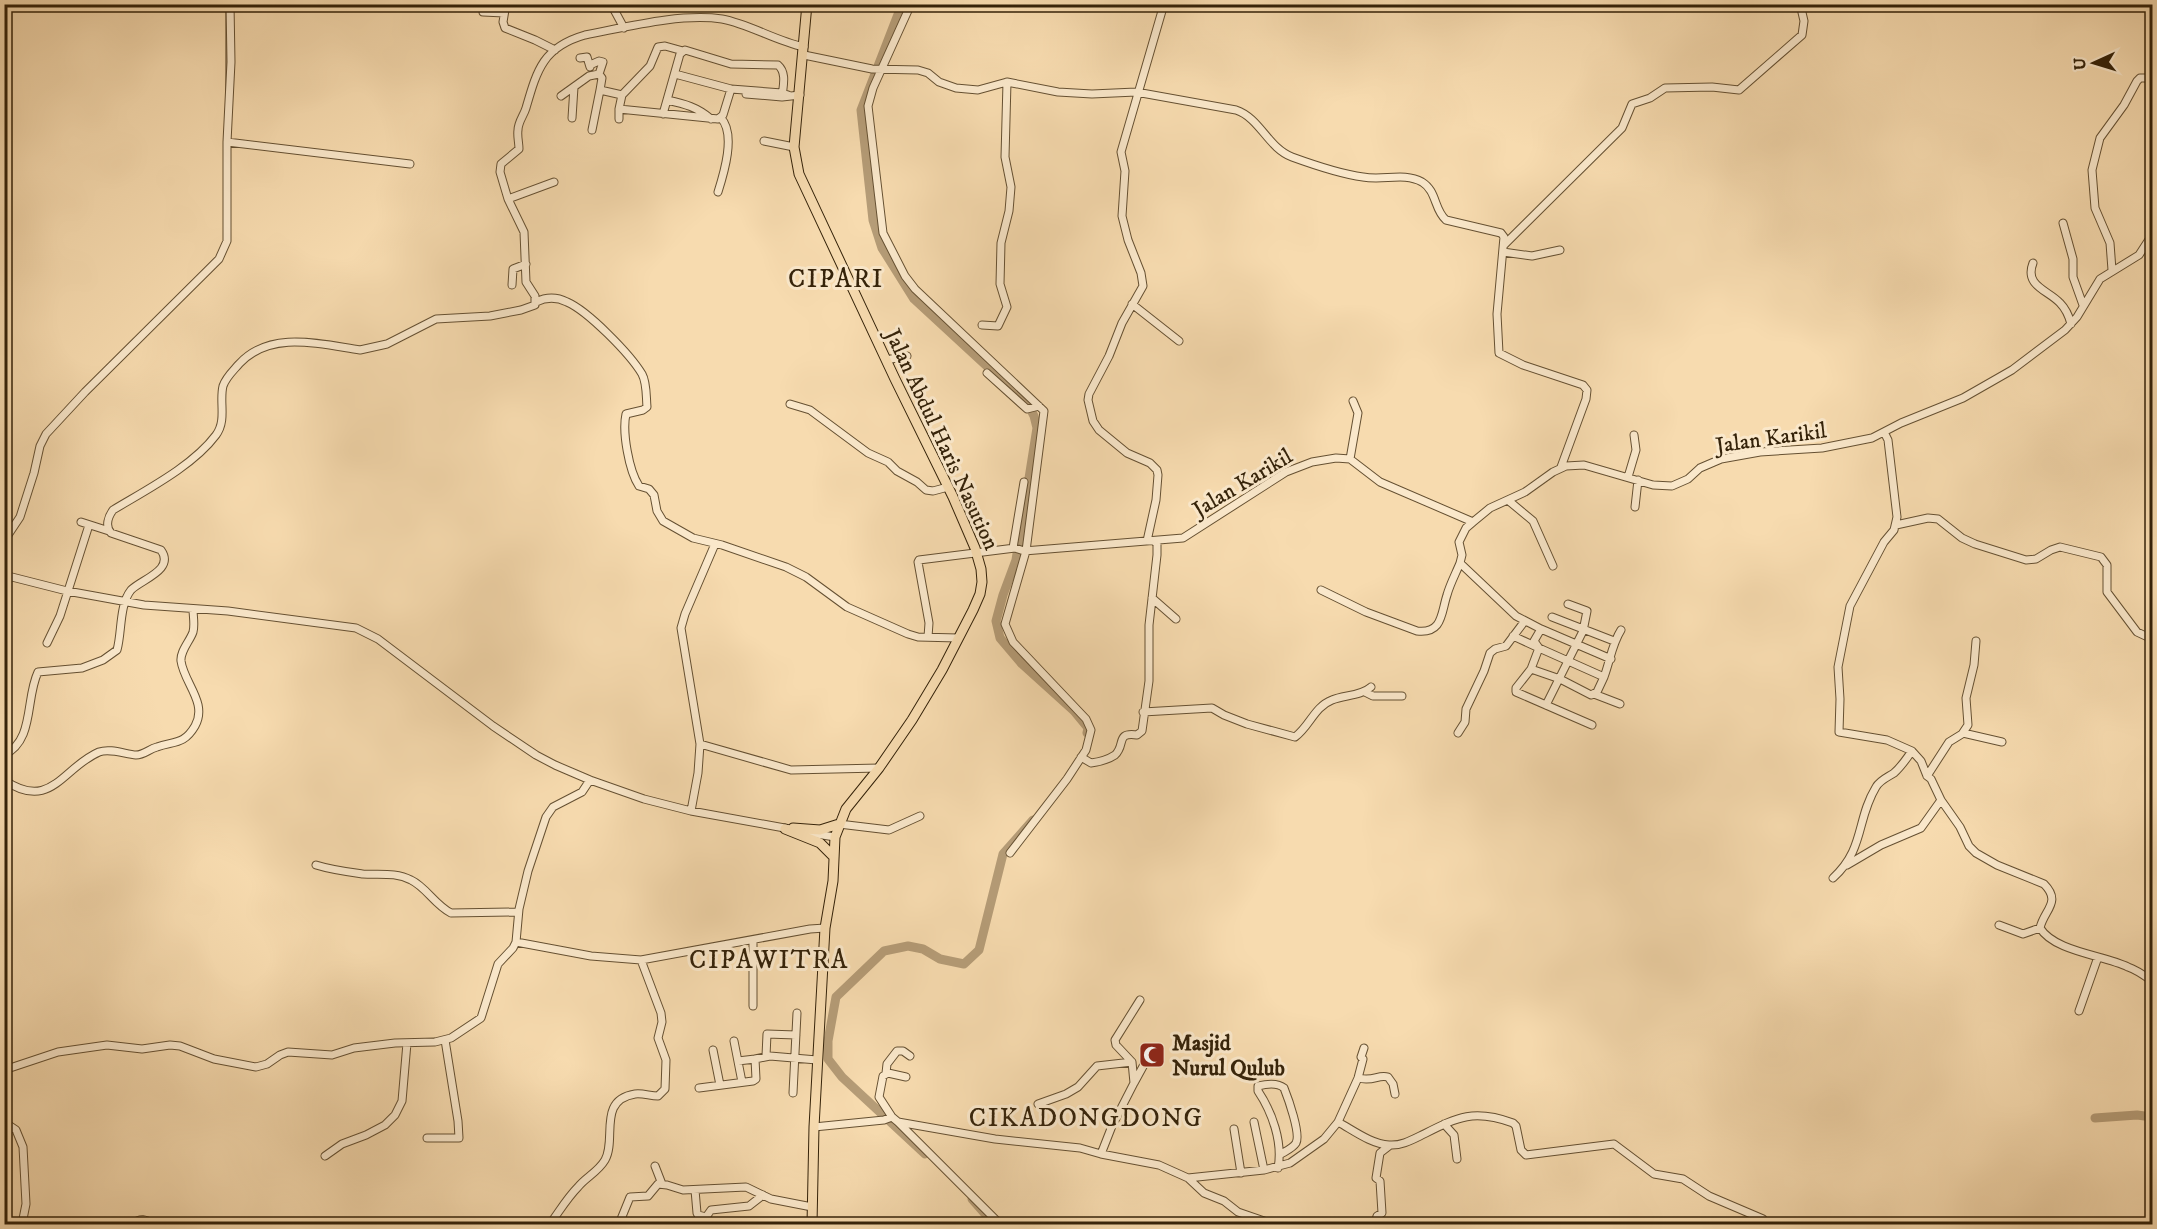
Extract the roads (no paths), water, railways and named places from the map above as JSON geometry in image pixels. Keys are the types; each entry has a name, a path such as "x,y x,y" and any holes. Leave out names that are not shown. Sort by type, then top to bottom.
{"main road":[{"name":"Jalan Abdul Haris Nasution","path":"807,4 794,147 804,188 948,487 981,569 980,594 958,638 912,720 879,768 846,809 835,837 833,881 825,928 817,1060 812,1224"},
{"path":"785,829 820,830 839,824"},
{"path":"785,829 820,843 834,856"}],"street":[{"path":"4,541 20,517 40,446 46,434 219,259 227,241 230,4"},
{"path":"483,4 483,12 504,13"},
{"path":"506,4 503,22 506,28 555,50"},
{"path":"611,4 624,28"},
{"path":"911,4 878,70 868,106 884,237 905,276 915,289 1033,408"},
{"path":"1081,757 1091,763 1113,756 1119,749 1124,736 1141,733 1149,681 1149,625 1157,555 1157,544 1151,541 1157,470 1150,463 1127,453 1099,430 1093,421 1088,400 1143,283 1122,216 1125,171 1121,156 1164,4"},
{"path":"1504,248 1622,128 1633,103 1648,99 1669,87 1712,87 1739,90 1802,35 1804,21 1800,4"},
{"path":"536,302 526,282 524,232 508,199 500,177 500,166 519,149 518,126 525,112 531,85 543,63 568,40 688,17 721,19 804,51 878,70 918,70 928,73 939,82 956,88 978,90 1007,82 1058,92 1092,94 1138,92 1243,112 1268,139 1291,157 1362,177 1379,179 1402,176 1415,179 1424,183 1431,191 1441,216 1446,220 1501,233 1504,237 1504,248 1497,314 1500,353 1523,365 1583,385 1587,390 1586,399 1561,467 1509,501 1490,508 1466,528 1459,542 1462,555 1460,563 1436,627 1424,632 1417,631 1366,612 1321,590"},
{"path":"619,119 622,95 650,66 658,47 665,46 731,64 778,65 783,73 784,95"},
{"path":"663,114 680,54 683,51"},
{"path":"580,58 587,57 595,75 602,78 592,130"},
{"path":"561,96 595,75 603,62 599,61 590,65"},
{"path":"675,74 731,91 800,95"},
{"path":"2112,270 2110,243 2095,208 2093,160 2100,138 2124,105 2137,81 2140,78 2152,78"},
{"path":"982,325 998,326 1007,307 1000,284 1001,243 1009,211 1011,188 1005,157 1007,82"},
{"path":"572,118 574,87"},
{"path":"600,90 622,95"},
{"path":"721,118 731,91"},
{"path":"668,100 691,105 711,119"},
{"path":"619,109 711,119 721,118"},
{"path":"718,192 728,155 725,124 721,118"},
{"path":"764,141 794,147"},
{"path":"227,142 410,164"},
{"path":"508,199 554,182"},
{"path":"2063,223 2073,258 2073,277 2083,305"},
{"name":"Jalan Karikil","path":"1561,467 1584,465 1638,482 1672,486 1688,479 1700,468 1720,459 1760,452 1822,448 1863,441 1963,398 2012,370 2072,324 2100,279 2139,255 2152,235"},
{"path":"1504,248 1532,256 1560,250"},
{"path":"2033,263 2031,272 2035,285 2061,304 2067,311 2072,324"},
{"path":"512,285 513,269 526,264"},
{"path":"109,531 108,518 113,510 180,468 216,436 222,420 224,383 251,353 276,344 304,341 367,350 387,344 436,319 490,316 528,308 548,298 566,301 577,307 616,342 642,374 647,407 626,414 625,420 630,464 637,484 649,489 654,495 657,510 663,521 693,538 786,567 806,577 847,607 908,634 958,638"},
{"path":"1132,304 1179,341"},
{"path":"886,360 907,356"},
{"path":"987,373 1033,408 1044,411 1025,551 1005,616 1005,627 1013,642 1090,724 1091,734 1088,745 1068,779 1010,853"},
{"path":"1353,401 1358,412 1350,459 1380,482 1473,522"},
{"path":"790,404 810,410 868,453 888,462 897,471 926,490 933,491 948,487"},
{"path":"1884,432 1888,440 1896,525 1884,542 1850,606 1838,667 1840,699 1838,730 1841,733 1887,740 1912,751 1921,761 1927,776 1960,827 1969,846 1976,853 2003,868 2044,884 2049,889 2052,902 2040,927 2023,934 1999,925"},
{"path":"1628,477 1636,450 1634,435"},
{"name":"Jalan Karikil","path":"1025,551 1183,538 1293,468 1336,458 1350,459"},
{"path":"1014,548 1024,482"},
{"path":"1635,507 1638,482"},
{"path":"1509,501 1533,521 1553,566"},
{"path":"1896,525 1921,519 1938,519 1969,541 2026,560 2036,559 2060,547 2101,556 2107,565 2107,592 2137,632 2152,639"},
{"path":"4,755 17,748 23,737 37,674 40,670 82,668 114,655 119,645 125,602 132,590 164,565 165,555 161,550 85,523 58,622 47,643"},
{"path":"690,811 698,773 700,744 681,628 716,544"},
{"path":"928,637 929,623 918,561 1014,548 1025,551"},
{"path":"1460,563 1524,622 1611,659"},
{"path":"4,574 67,591 125,602 343,624 367,632 536,755 590,780 644,799 690,811 835,837"},
{"path":"1152,598 1176,619"},
{"path":"1546,705 1583,631 1587,611 1568,604"},
{"path":"4,780 18,789 41,791 61,781 98,753 106,751 140,754 184,739 196,724 198,716 196,698 181,661 193,632 193,609"},
{"path":"1552,617 1583,631 1614,641"},
{"path":"1458,734 1465,722 1466,709 1490,653 1506,646 1524,622"},
{"path":"1539,648 1534,641 1541,629"},
{"path":"1594,694 1604,677 1611,659 1614,641 1621,630"},
{"path":"1513,636 1604,677"},
{"path":"1927,776 1949,742 1963,733 1968,725 1966,698 1974,665 1976,641"},
{"path":"1539,648 1531,669 1515,691 1592,724"},
{"path":"1531,669 1560,679 1591,695 1594,694 1620,704"},
{"path":"1143,712 1212,708 1247,724 1295,737 1321,707 1332,700 1368,689 1373,696 1402,696"},
{"path":"1963,733 2002,742"},
{"path":"700,744 791,770 879,768"},
{"path":"1833,878 1856,848 1864,814 1876,788 1903,765 1912,751"},
{"path":"4,1070 58,1052 107,1045 142,1049 180,1046 214,1059 256,1067 267,1064 288,1052 332,1055 354,1048 435,1042 451,1038 481,1018 498,964 516,942 518,912 528,871 548,813 553,807 582,792 590,780"},
{"path":"1842,868 1881,844 1920,829 1941,800"},
{"path":"839,824 889,830 920,816"},
{"path":"316,865 329,869 365,874 392,874 407,878 451,913 518,912"},
{"path":"2040,927 2043,932 2059,943 2128,966 2152,981"},
{"path":"516,942 591,956 641,960 825,928"},
{"path":"753,940 753,1006"},
{"path":"2079,1011 2098,957"},
{"path":"550,1224 578,1186 593,1174 606,1158 609,1125 615,1105 634,1094 658,1095 665,1089 666,1060 658,1038 662,1022 641,960"},
{"path":"1134,1083 1132,1062 1115,1042 1140,1000"},
{"path":"793,1093 797,1013"},
{"path":"766,1056 767,1034 796,1035"},
{"path":"428,1138 459,1138 445,1040"},
{"path":"734,1041 742,1083"},
{"path":"325,1156 342,1144 366,1136 385,1125 395,1115 402,1101 407,1043"},
{"path":"1188,1178 1278,1168 1304,1155 1324,1139 1338,1122 1358,1078 1364,1048"},
{"path":"713,1050 720,1085"},
{"path":"910,1056 903,1051 897,1051 887,1064 878,1093 879,1100 891,1119 1000,1224"},
{"path":"738,1061 766,1056 817,1060"},
{"path":"699,1088 756,1079 755,1059"},
{"path":"1101,1154 1115,1120 1146,1061"},
{"path":"1038,1104 1078,1087 1097,1066 1132,1062"},
{"path":"886,1073 906,1077"},
{"path":"1358,1078 1370,1081 1384,1076 1388,1077 1393,1084 1395,1094"},
{"path":"1278,1168 1281,1154 1268,1105 1258,1091 1258,1086 1278,1084 1284,1088 1298,1140 1295,1145 1281,1154"},
{"path":"1375,1224 1377,1216 1382,1214 1380,1181 1376,1178 1380,1153 1389,1146 1409,1142 1464,1116 1485,1116 1510,1122 1516,1126 1521,1150 1526,1155 1614,1144 1654,1173 1683,1179 1708,1196 1763,1219"},
{"path":"814,1127 891,1119 983,1137 1080,1148 1159,1165 1188,1178 1204,1193 1224,1201 1238,1212 1273,1224"},
{"path":"4,1122 16,1130 23,1147 26,1204 22,1224"},
{"path":"1254,1122 1264,1170"},
{"path":"1338,1122 1375,1142 1389,1146"},
{"path":"1444,1124 1454,1135 1457,1159"},
{"path":"1234,1129 1241,1173"},
{"path":"654,1166 662,1184"},
{"path":"619,1224 630,1197 648,1196 658,1184 683,1190 746,1187 771,1199 812,1207"},
{"path":"695,1190 698,1215 706,1220 711,1210 749,1206 763,1196"},
{"path":"135,1223 144,1220 154,1224"}],"waterway":[{"path":"226,4 226,91"},
{"path":"902,4 861,110 873,220 882,248 914,299 1028,404 1034,416 1037,428 1016,560 996,621 1000,638 1022,664 1074,711 1088,728 1087,733"},
{"path":"925,1154 842,1077 828,1059 828,1041 836,997 884,951 908,946 923,949 940,959 964,964 979,950 1003,854 1033,820"},
{"path":"2095,1118 2137,1115 2152,1117"},
{"path":"972,1199 994,1224"}],"place":[{"name":"Masjid Nurul Qulub","path":"1152,1055"}],"district":[{"name":"CIPARI","path":"836,278"},
{"name":"CIPAWITRA","path":"769,959"},
{"name":"CIKADONGDONG","path":"1086,1117"}]}
